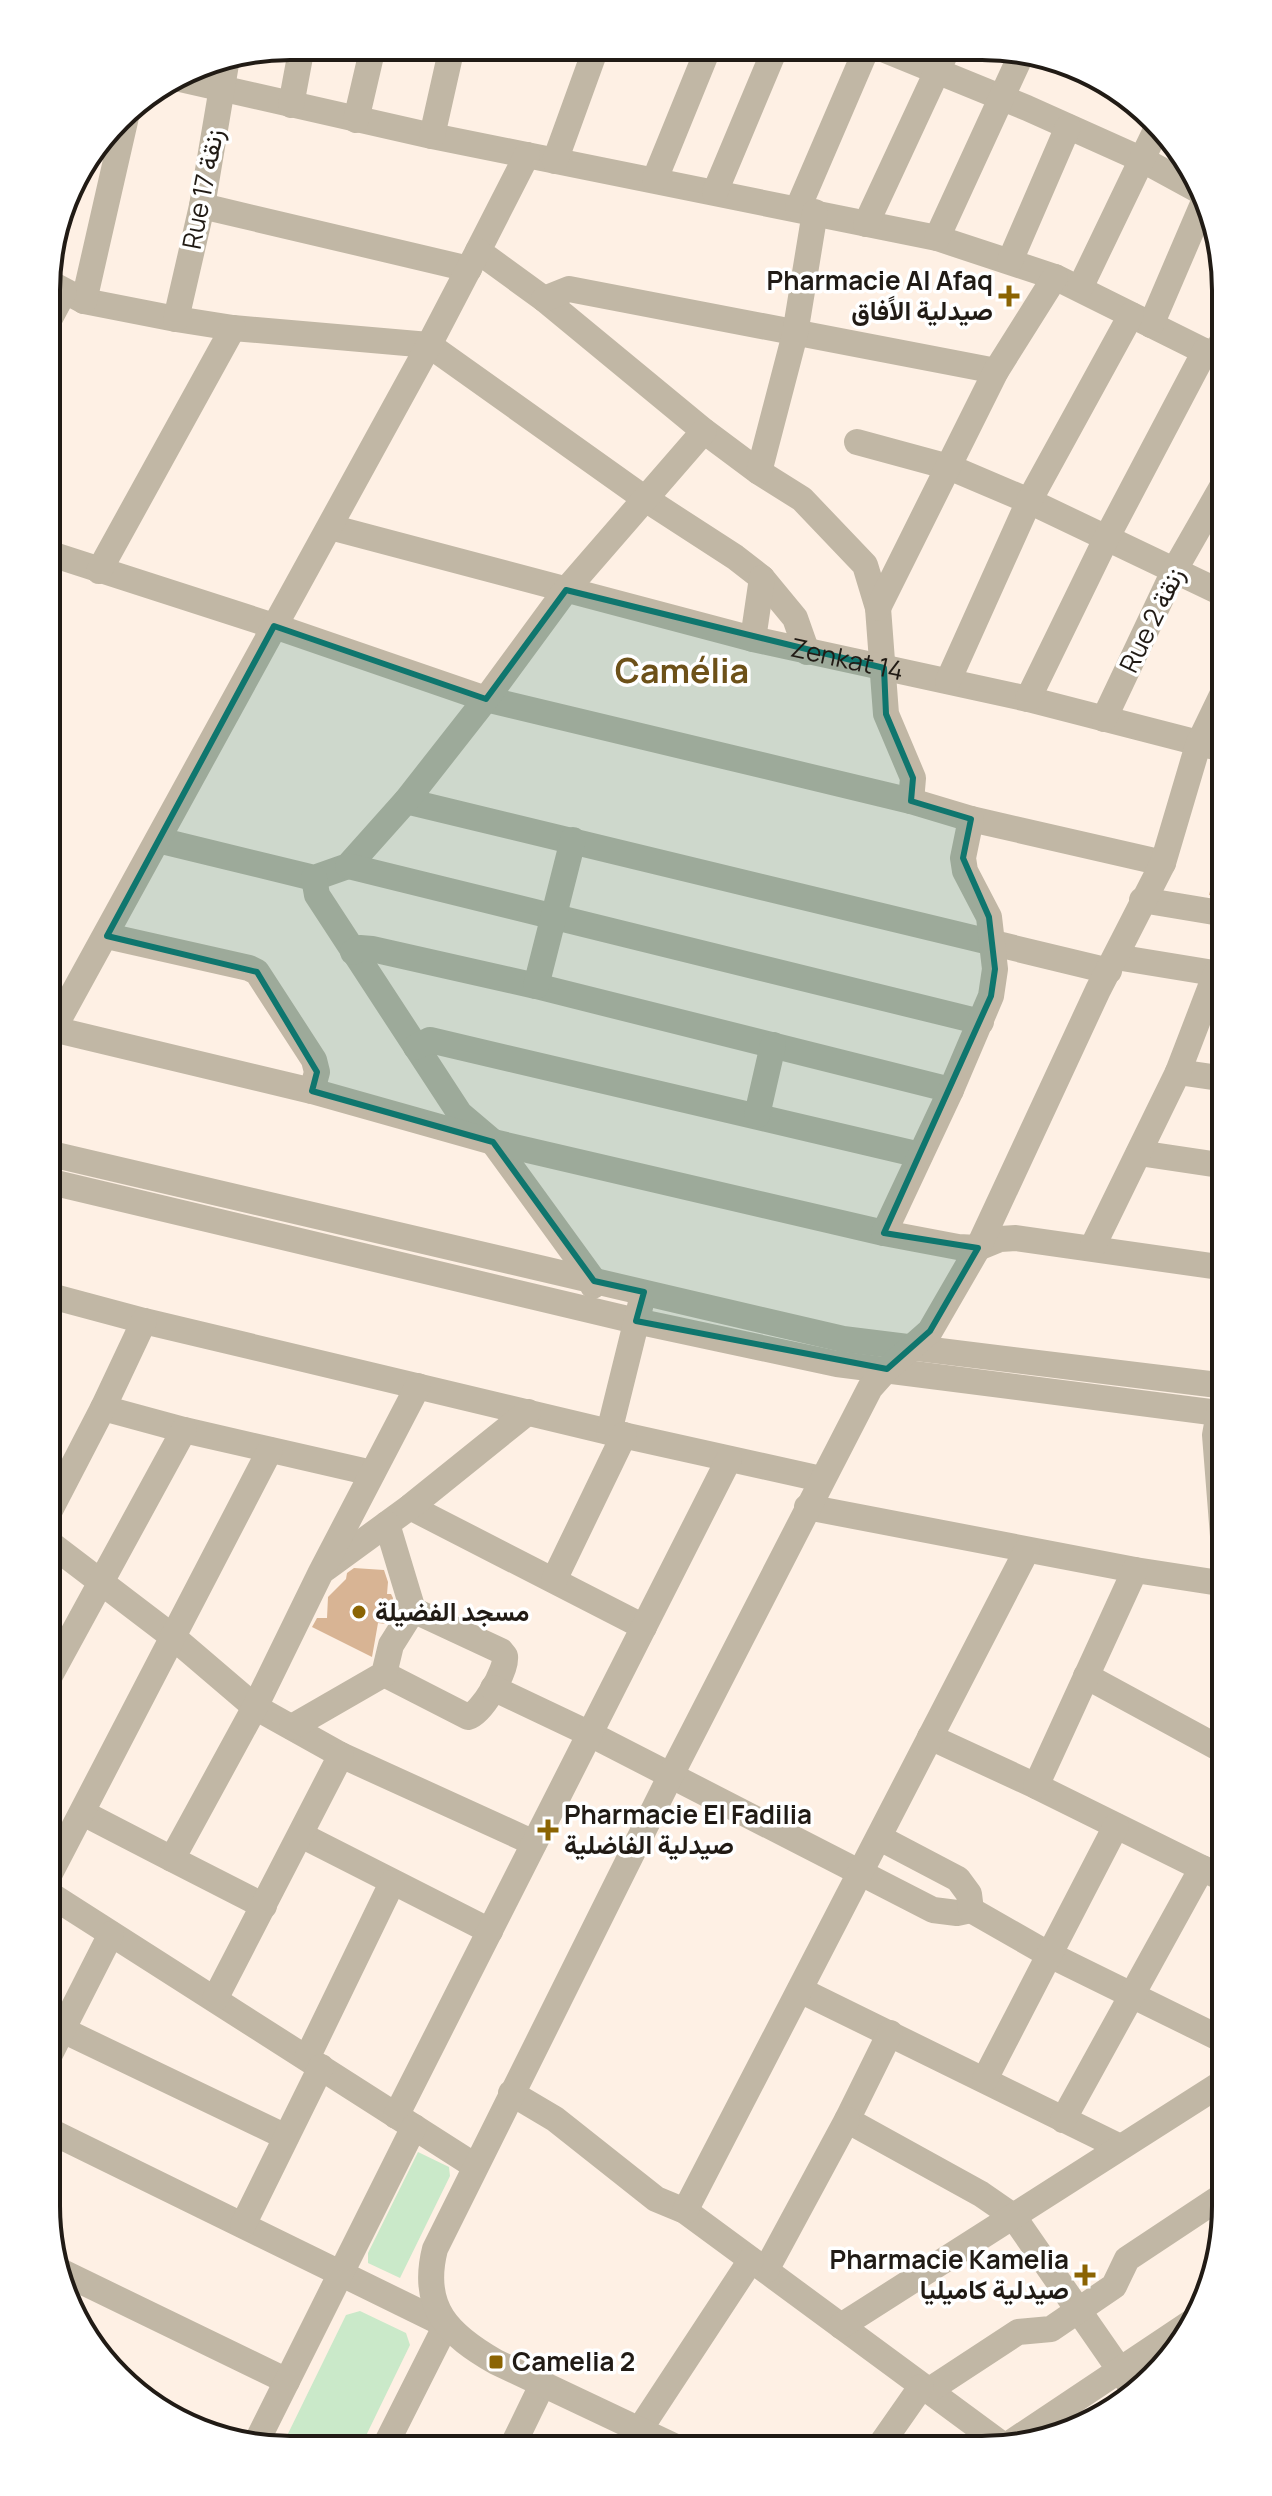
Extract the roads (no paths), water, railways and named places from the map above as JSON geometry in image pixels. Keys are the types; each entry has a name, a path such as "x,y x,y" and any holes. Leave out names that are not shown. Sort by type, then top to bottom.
{"street":[{"path":"291,105 299,60"},
{"path":"356,120 370,60"},
{"path":"432,136 449,60"},
{"path":"555,161 592,60"},
{"path":"655,179 704,60"},
{"path":"715,192 770,60"},
{"path":"759,472 795,334 807,210 862,60"},
{"path":"866,224 942,60 1002,98 1143,160 1185,183"},
{"path":"937,238 1018,63"},
{"name":"Rue 17 زنقة","path":"176,319 202,206 225,70"},
{"path":"194,82 432,136 937,238 1055,277 1141,320 1212,349"},
{"path":"1010,261 1068,127"},
{"path":"1080,288 1153,136"},
{"path":"118,138 65,291 176,319 233,328 429,345 762,578 795,618 807,652"},
{"path":"60,1018 429,345 527,155"},
{"path":"202,206 474,260 544,299 704,431 802,499 865,565 878,608 886,714 913,778 911,801"},
{"path":"948,681 1029,501 1141,320 1198,212"},
{"path":"878,608 996,371 1055,277"},
{"path":"544,299 569,289 996,371"},
{"path":"99,571 233,328"},
{"path":"1028,699 1106,539 1212,361"},
{"path":"158,840 314,878 348,866 406,801 566,590 704,431"},
{"path":"857,442 949,467 1029,501 1212,589"},
{"name":"Rue 2 زنقة","path":"1104,719 1174,571 1212,504"},
{"name":"Zenkat 14","path":"330,527 753,639 1028,699 1212,748"},
{"path":"60,557 486,699 911,801 971,819 1163,863"},
{"path":"753,639 762,578"},
{"path":"390,2436 446,2325 433,2294 431,2264 435,2249 671,1775 870,1388 930,1331 978,1248 1142,900 1163,863 1198,745 1212,716"},
{"path":"406,801 994,945 1112,964 1212,973"},
{"path":"884,1233 991,996 995,969 989,917 965,871 963,858 971,819"},
{"path":"536,986 573,840"},
{"path":"348,866 981,1022"},
{"path":"314,878 317,895 460,1114 493,1142 594,1281"},
{"path":"1142,900 1212,912"},
{"path":"107,936 257,972 314,1060 317,1072 312,1091"},
{"path":"353,952 360,948 372,949 536,986 951,1090"},
{"path":"1092,1248 1178,1072 1212,995"},
{"path":"60,1037 312,1091 493,1142 884,1233 978,1248 1000,1239 1016,1238 1212,1266"},
{"path":"416,1047 430,1040 920,1155"},
{"path":"757,1115 773,1045"},
{"path":"1178,1072 1212,1077"},
{"path":"1139,1153 1212,1164"},
{"path":"60,1156 843,1339 1212,1384"},
{"path":"60,1184 636,1321 837,1364 1212,1413"},
{"path":"587,1308 594,1281"},
{"path":"554,1580 616,1434 644,1292"},
{"path":"60,1298 616,1434 821,1479"},
{"path":"60,1491 144,1321"},
{"path":"172,1859 255,1707 418,1386"},
{"path":"103,1408 372,1473"},
{"path":"321,1572 410,1507 528,1412"},
{"path":"60,1657 184,1430"},
{"path":"60,1855 270,1450"},
{"path":"260,2434 341,2274 490,1931 729,1459"},
{"path":"410,1507 644,1627"},
{"path":"807,1507 1212,1582"},
{"path":"384,1674 468,1717 478,1712 506,1662 503,1653 413,1610 387,1524"},
{"path":"685,2211 1027,1550"},
{"path":"60,1551 173,1637 255,1707 341,1755 534,1843"},
{"path":"1036,1786 1135,1570"},
{"path":"292,1727 384,1674 391,1645 413,1610"},
{"path":"1086,1676 1212,1744"},
{"path":"493,1688 590,1734 933,1910 957,1913 971,1910 1048,1954 1212,2035"},
{"path":"930,1737 1212,1873"},
{"path":"215,1999 341,1755"},
{"path":"83,1813 264,1906"},
{"path":"985,2079 1116,1826"},
{"path":"301,1835 490,1931"},
{"path":"880,1838 958,1879 969,1894 971,1910"},
{"path":"1063,2120 1133,1996 1212,1877"},
{"path":"243,2225 286,2137 314,2062 392,1883"},
{"path":"60,1901 475,2166"},
{"path":"60,2016 111,1934"},
{"path":"800,1990 1120,2147"},
{"path":"60,2029 286,2137"},
{"path":"637,2436 758,2265 847,2120 890,2033"},
{"path":"841,2326 1212,2089"},
{"path":"511,2093 555,2119 656,2199 685,2211 990,2435"},
{"path":"847,2120 981,2194 1013,2216 1129,2383"},
{"path":"60,2136 446,2325 467,2345 543,2383 630,2436"},
{"path":"888,2436 925,2389 1018,2332 1051,2329 1114,2286 1127,2259 1212,2203"},
{"path":"71,2276 287,2381"},
{"path":"1028,2431 1171,2336"},
{"path":"517,2436 543,2383"}],"place":[{"name":"Pharmacie Al Afaq صيدلية الاًفاق","path":"1009,296"},
{"name":"مسجد الفضيلة","path":"359,1612"},
{"name":"Pharmacie El Fadilia صيدلية الفاضلية","path":"548,1830"},
{"name":"Pharmacie Kamelia صيدلية كاميليا","path":"1085,2275"},
{"name":"Camelia 2","path":"496,2362"}],"district":[{"name":"Camélia","path":"682,671"}]}
